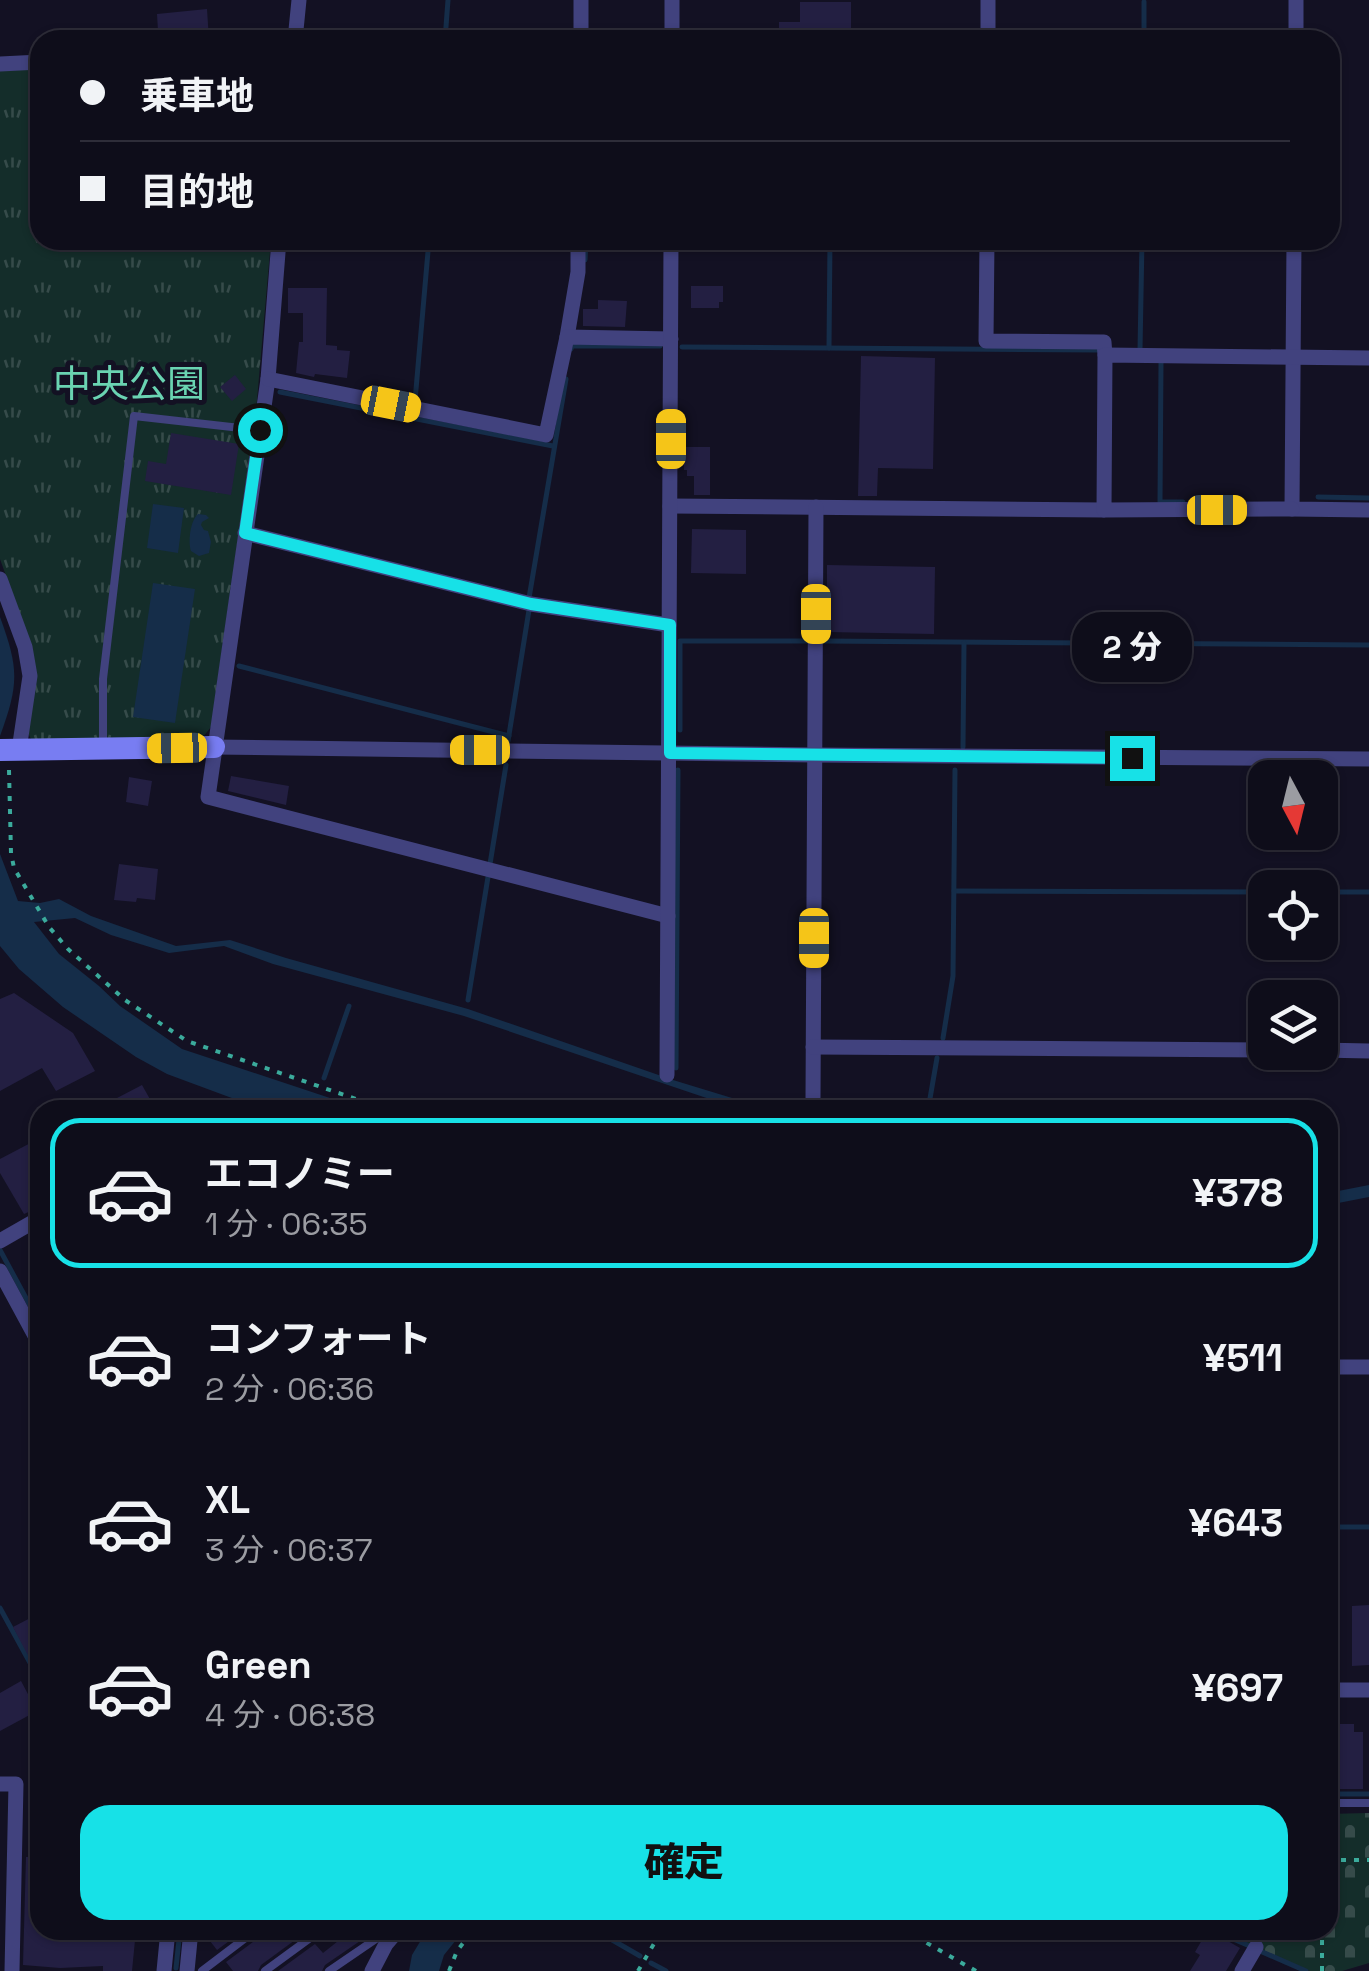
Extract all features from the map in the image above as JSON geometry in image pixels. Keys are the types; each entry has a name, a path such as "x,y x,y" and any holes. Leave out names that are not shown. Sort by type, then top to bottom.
{"street":[{"path":"296,30 299,0"},
{"path":"581,0 581,30"},
{"path":"672,0 672,30"},
{"path":"988,0 988,30"},
{"path":"1296,0 1296,30"},
{"path":"0,64 30,62"},
{"path":"278,250 268,379 208,798 668,916"},
{"path":"268,379 546,434 568,337 578,250"},
{"path":"667,1075 671,250"},
{"path":"987,250 986,341 1104,342 1104,510"},
{"path":"1292,509 1294,250"},
{"path":"568,337 671,338"},
{"path":"1105,355 1369,358"},
{"path":"670,506 1369,510"},
{"path":"813,1100 816,508"},
{"path":"245,533 531,604 670,625"},
{"path":"0,579 25,646 30,676 8,750 214,748 1369,759"},
{"path":"813,1047 1248,1050"},
{"path":"1338,1050 1369,1051"},
{"path":"0,1240 30,1224"},
{"path":"0,1271 30,1326"},
{"path":"1338,1367 1369,1367"},
{"path":"1338,1690 1369,1690"},
{"path":"0,1784 16,1784 12,1971"},
{"path":"164,1971 167,1940"},
{"path":"187,1971 192,1940"},
{"path":"372,1971 389,1940"},
{"path":"1242,1971 1255,1940"}],"lane":[{"path":"103,749 103,678 134,416 260,430"},
{"path":"1338,1803 1369,1803"},
{"path":"202,1971 243,1940"},
{"path":"265,1971 307,1940"},
{"path":"330,1971 374,1940"}],"path":[{"path":"8,750 10,854 14,868 49,928 68,949 126,1000 187,1042 358,1100"},
{"path":"1338,1860 1369,1860"},
{"path":"449,1971 465,1940"},
{"path":"638,1971 656,1940"},
{"path":"922,1940 976,1971"},
{"path":"1322,1940 1322,1971"}],"green space":[{"name":"中央公園","path":"30,70 30,250 270,250 256,411 211,727 202,738 31,739 28,733 31,645 0,559 0,71"},
{"path":"1369,1813 1369,1963 1342,1971 1310,1971 1240,1940 1338,1940 1338,1814"}],"water":[{"path":"153,504 184,508 178,553 147,548"},
{"path":"198,514 209,518 201,525 211,542 209,553 199,556 191,551 190,542 191,526"},
{"path":"153,583 195,589 175,723 133,717"},
{"path":"0,617 11,650 14,676 11,703 0,736"},
{"path":"0,854 18,901 40,903 59,899 91,916 176,946 230,940 468,1009 738,1100 712,1100 464,1016 273,964 224,946 169,953 111,935 75,918 34,922 59,954 120,1006 182,1049 336,1100 237,1100 167,1074 136,1057 63,1007 19,969 0,946"},
{"path":"1369,1185 1369,1197 1338,1203 1338,1191"},
{"path":"421,1940 456,1940 444,1955 439,1971 409,1971"}],"building":[{"path":"800,2 851,2 851,30 779,30 779,22 800,22"},
{"path":"207,9 208,30 158,30 157,14"},
{"path":"691,286 723,286 723,302 719,302 719,308 691,308"},
{"path":"288,288 327,288 326,345 350,351 347,378 296,373 299,342 303,342 303,313 288,313"},
{"path":"598,300 627,301 625,327 583,326 583,309 598,309"},
{"path":"861,356 935,358 933,469 878,468 877,496 858,496"},
{"path":"235,375 246,389 232,401 220,387"},
{"path":"171,433 239,444 231,495 145,481 148,461 166,464"},
{"path":"684,447 710,447 710,495 694,495 694,476 687,476 684,470"},
{"path":"692,529 746,530 746,574 691,573"},
{"path":"827,565 935,567 934,634 827,632"},
{"path":"231,776 289,786 286,805 228,791"},
{"path":"129,777 152,781 148,806 126,802"},
{"path":"119,864 158,869 155,900 114,900"},
{"path":"14,993 73,1033 95,1071 56,1091 42,1068 0,1091 0,999"},
{"path":"142,1085 150,1100 113,1100"},
{"path":"30,1143 30,1211 24,1214 0,1173 0,1159"},
{"path":"1369,1605 1369,1665 1352,1666 1352,1606"},
{"path":"30,1618 30,1659 13,1627"},
{"path":"21,1681 30,1698 30,1715 0,1731 0,1693"},
{"path":"1338,1724 1354,1724 1354,1732 1363,1732 1363,1789 1338,1789"},
{"path":"26,1857 30,1857 30,1940 135,1940 132,1971 103,1971 103,1966 23,1965"},
{"path":"211,1940 230,1940 217,1950"},
{"path":"256,1940 295,1940 258,1971 233,1971 226,1962"},
{"path":"339,1940 361,1940 322,1971 278,1971 315,1944 323,1953"},
{"path":"1202,1940 1226,1940 1240,1948 1226,1971 1190,1971 1200,1955 1195,1952"}],"waterway":[{"path":"446,30 448,0"},
{"path":"1144,2 1144,30"},
{"path":"832,23 832,30"},
{"path":"415,401 428,250"},
{"path":"585,260 586,250"},
{"path":"829,348 830,250"},
{"path":"1140,350 1142,250"},
{"path":"571,349 660,346"},
{"path":"682,347 1100,350"},
{"path":"1161,363 1160,502 1183,502"},
{"path":"529,598 566,379"},
{"path":"280,392 553,446"},
{"path":"1318,497 1369,498"},
{"path":"508,741 529,610"},
{"path":"680,730 680,641 810,641"},
{"path":"822,641 1369,645"},
{"path":"963,747 964,643"},
{"path":"239,666 509,736"},
{"path":"490,864 506,765"},
{"path":"676,1068 678,770"},
{"path":"943,1038 953,976 955,770"},
{"path":"468,1000 488,877"},
{"path":"954,891 1248,892"},
{"path":"1338,892 1369,892"},
{"path":"324,1078 349,1006"},
{"path":"930,1100 937,1058"},
{"path":"0,1250 30,1306"},
{"path":"1338,1527 1369,1527"},
{"path":"0,1608 30,1663"},
{"path":"1338,1794 1369,1794"},
{"path":"176,1968 179,1940"},
{"path":"612,1940 640,1956"},
{"path":"1236,1940 1252,1947"},
{"path":"1260,1951 1306,1971"},
{"path":"651,1963 666,1971"}],"route":[{"path":"260,430 245,533 531,604 670,625 670,753 1132,758"}]}
